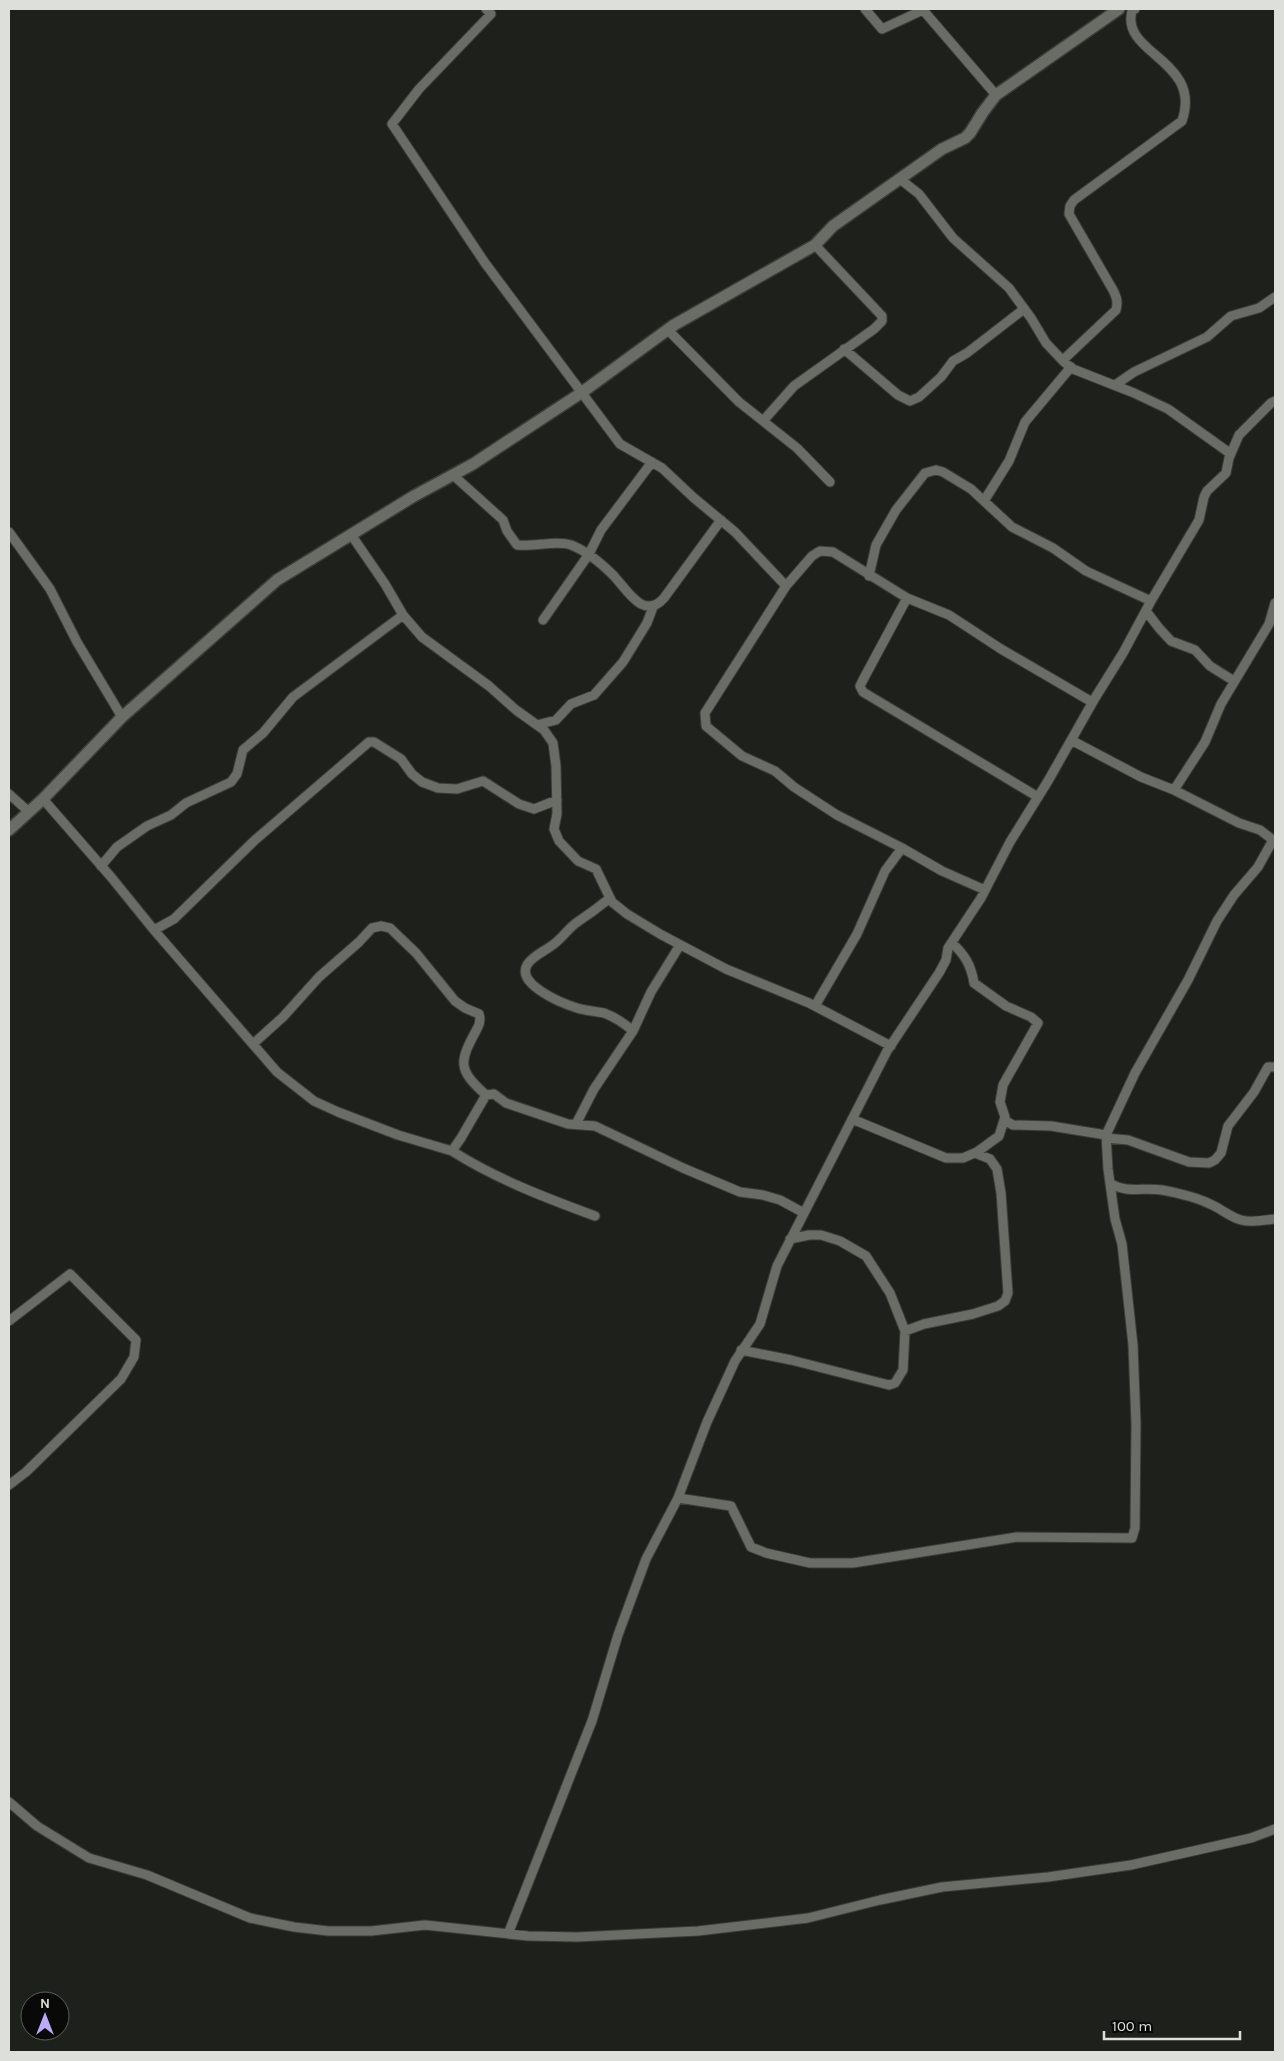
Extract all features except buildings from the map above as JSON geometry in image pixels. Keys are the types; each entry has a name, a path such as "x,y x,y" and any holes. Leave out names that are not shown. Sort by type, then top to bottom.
{"street":[{"path":"486,9 491,14 419,88 392,124 485,263 620,444 662,468 736,532 786,586"},
{"path":"865,9 882,30 923,10 996,95"},
{"path":"9,830 43,799 122,717 277,580 352,536 414,496 473,464 581,393 668,330 815,245 833,226 942,149 970,133 996,95 1119,9"},
{"path":"1063,360 1116,310 1118,299 1069,214 1070,206 1074,200 1182,121 1187,108 1185,89 1174,72 1134,35 1131,22 1132,11 1136,9"},
{"path":"900,179 919,194 953,238 1009,288 1046,343 1071,367 1168,409 1230,454"},
{"path":"762,421 794,386 874,329 882,321 882,316 815,245"},
{"path":"1114,385 1134,372 1207,337 1231,316 1259,308 1275,297"},
{"path":"844,349 898,395 910,401 919,397 941,377 953,361 967,353 1024,309"},
{"path":"668,330 739,402 797,448 830,482"},
{"path":"984,501 1009,461 1024,422 1071,367"},
{"path":"508,1934 592,1721 618,1636 646,1559 678,1498 707,1422 741,1350 760,1324 777,1266 790,1239 890,1046 939,973 952,943 985,890 1010,842 1200,520 1204,497 1207,491 1226,473 1230,454 1239,435 1275,401"},
{"path":"543,620 589,554 601,530 652,462"},
{"path":"869,576 876,545 896,510 925,474 936,470 943,472 971,489 1012,527 1053,548 1086,572 1151,601"},
{"path":"453,475 503,520 507,531 517,546 569,544 589,554 614,576 632,598 644,605 653,607"},
{"path":"537,725 556,720 571,704 594,695 623,662 647,622 653,607 664,598 721,520"},
{"path":"9,532 50,589 78,642 122,717"},
{"path":"352,536 385,584 403,616 422,636 544,730 553,743 557,800 554,829 560,841 578,861 596,869 610,898 627,914 680,945 726,969 815,1006 890,1046"},
{"path":"985,890 942,871 837,815 775,772 742,756 706,726 705,712 786,586 812,556 820,552 834,552 869,576 907,598 949,615 1001,650 1092,702"},
{"path":"907,598 860,686 863,692 1038,796"},
{"path":"1174,790 1206,742 1215,715 1269,624 1275,603"},
{"path":"1146,611 1158,628 1171,641 1195,650 1210,666 1234,681"},
{"path":"101,866 117,847 147,826 170,815 186,803 231,782 238,774 243,750 263,732 293,697 403,616"},
{"path":"678,1498 730,1506 751,1547 766,1553 810,1563 853,1563 1017,1538 1132,1538 1135,1528 1136,1424 1133,1345 1122,1244 1115,1219 1110,1183 1106,1136 1135,1073 1188,980 1200,952 1217,921 1234,894 1258,867 1274,838 1174,790 1141,777 1071,740"},
{"path":"154,930 174,919 255,840 370,742 374,742 401,759 412,774 422,782 438,788 456,789 483,781 519,804 534,809 557,800"},
{"path":"9,794 28,812"},
{"path":"43,799 277,1072 314,1101 390,1132 452,1151 473,1165 531,1192 595,1216"},
{"path":"815,1006 857,934 884,871 902,848"},
{"path":"610,898 554,944 536,956 527,965 525,972 527,978 536,988 553,998 578,1008 604,1013 622,1021 633,1031"},
{"path":"253,1044 283,1017 319,978 372,928 381,926 390,928 416,953 455,1001 479,1014 480,1024 464,1053 463,1063 472,1082 486,1095"},
{"path":"852,1119 946,1158 963,1158 975,1153 1000,1136 1004,1120 1000,1102 1003,1085 1038,1022 1031,1016 1006,1006 974,983 972,968 952,943"},
{"path":"576,1124 594,1089 633,1031 650,992 680,945"},
{"path":"1004,1120 1013,1125 1051,1126 1128,1140 1189,1162 1209,1163 1215,1160 1221,1153 1228,1126 1254,1092 1268,1067 1275,1067"},
{"path":"486,1095 494,1094 506,1103 568,1124 595,1126 683,1168 740,1192 780,1200 804,1213"},
{"path":"452,1151 462,1138 486,1095"},
{"path":"905,1331 924,1324 973,1314 998,1306 1006,1301 1008,1293 1001,1193 997,1169 990,1159 975,1153"},
{"path":"1110,1183 1119,1189 1125,1190 1154,1189 1178,1193 1208,1202 1241,1220 1258,1221 1275,1218"},
{"path":"741,1350 792,1360 889,1385 895,1383 903,1370 905,1331 890,1293 866,1256 840,1241 821,1235 809,1235 790,1239"},
{"path":"9,1320 70,1274 136,1340 134,1358 121,1379 26,1472 9,1485"},
{"path":"9,1802 37,1826 89,1858 147,1875 250,1918 294,1927 328,1931 370,1931 425,1926 577,1938 679,1932 808,1918 942,1887 1048,1877 1131,1865 1250,1838 1275,1829"}]}
